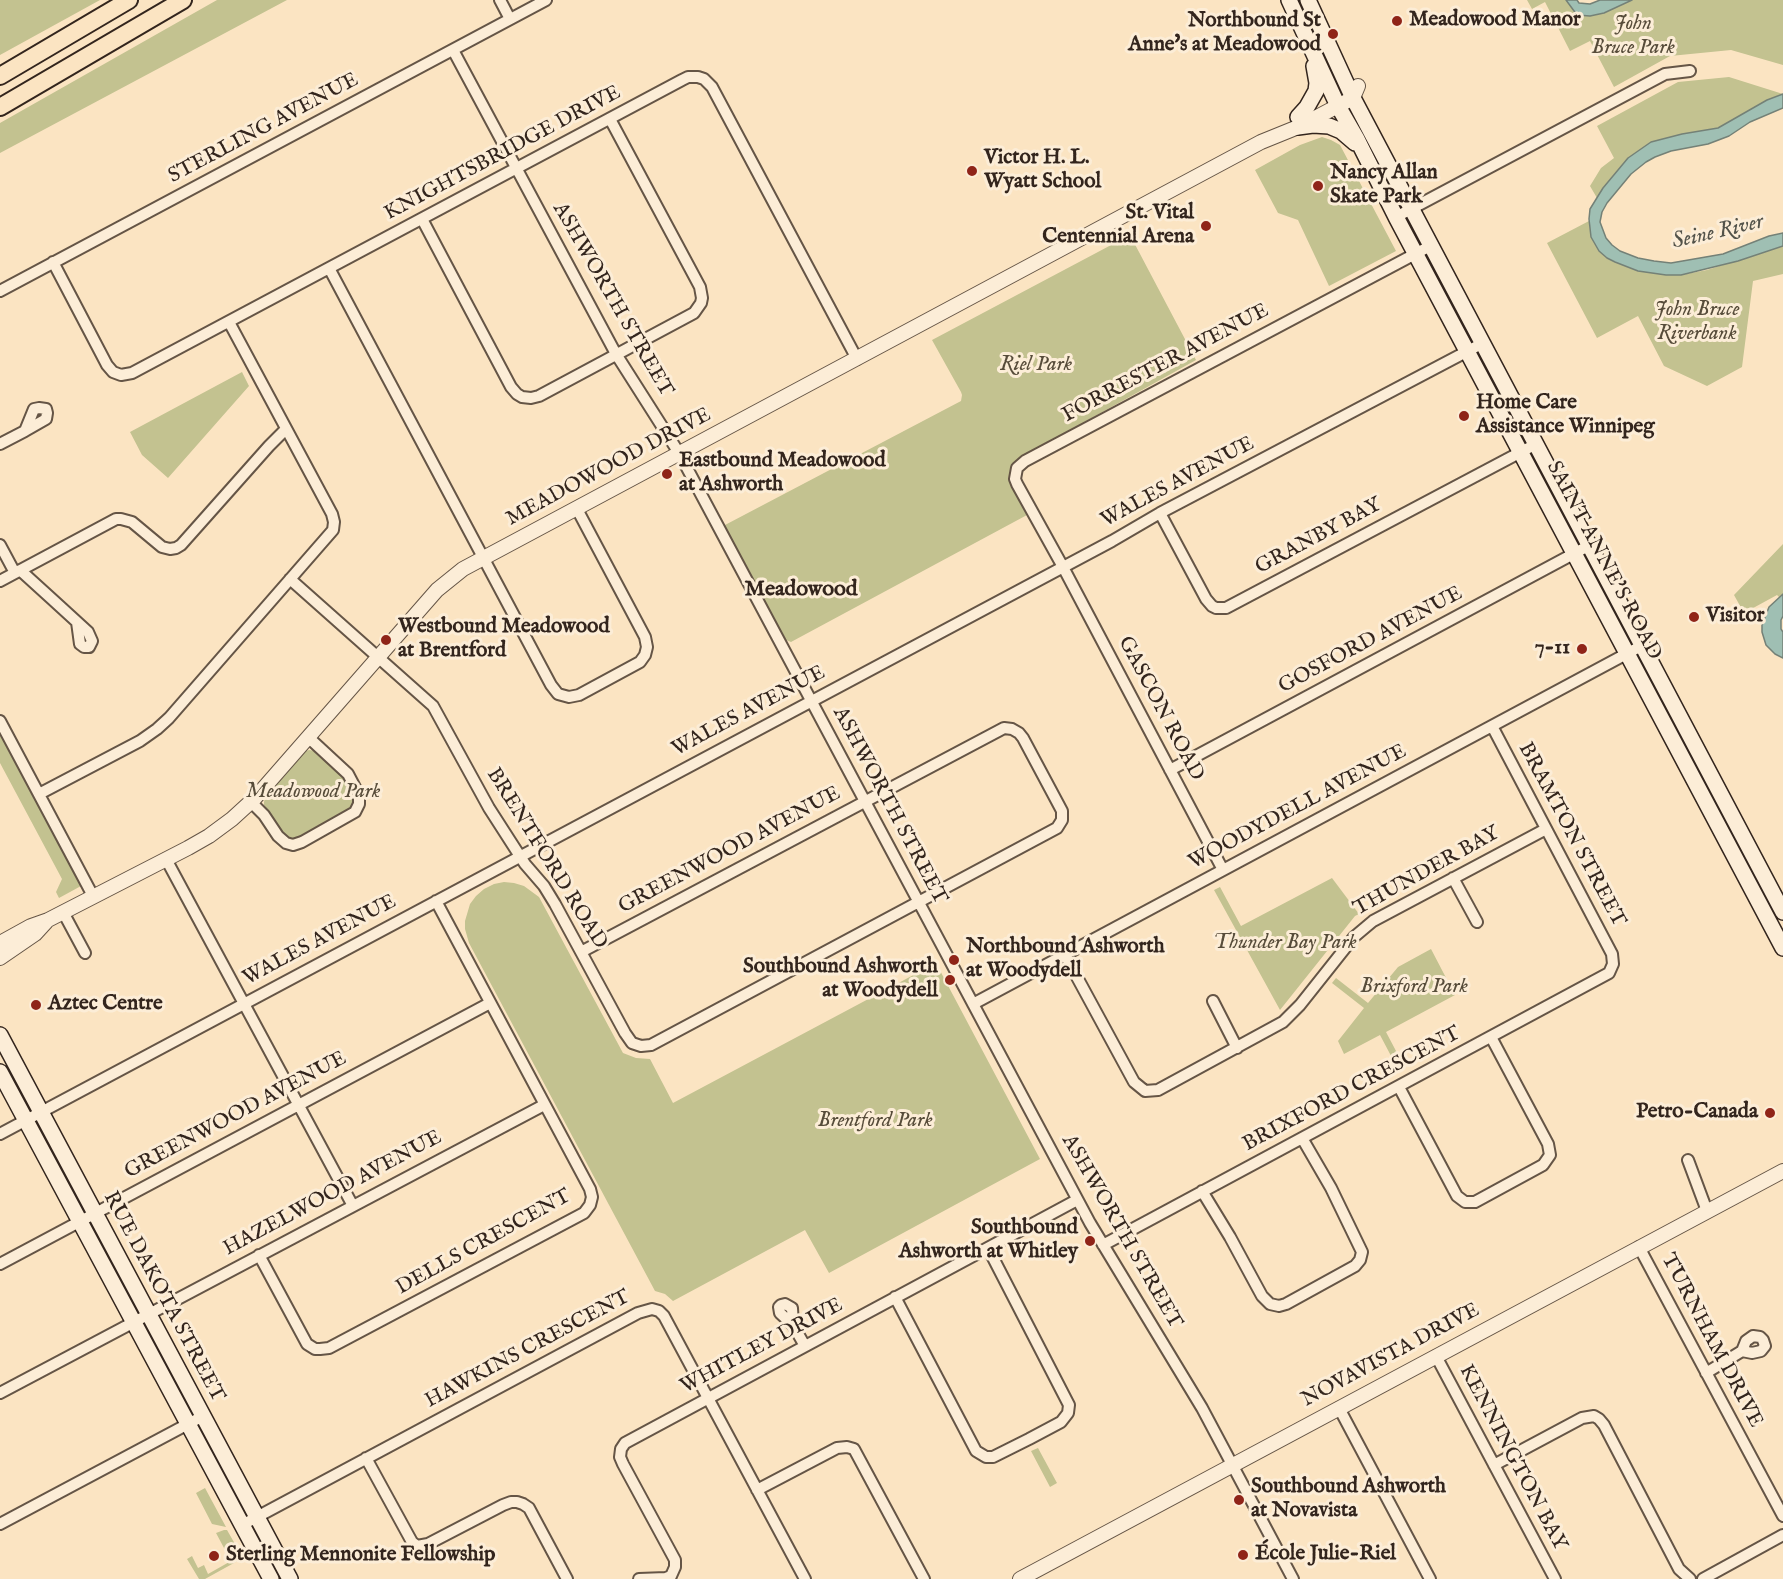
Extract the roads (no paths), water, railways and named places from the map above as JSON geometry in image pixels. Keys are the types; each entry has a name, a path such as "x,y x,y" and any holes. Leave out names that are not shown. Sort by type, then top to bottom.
{"main road":[{"path":"0,76 129,0"},
{"path":"0,107 183,0"},
{"name":"SAINT ANNE'S ROAD","path":"1289,0 1336,102 1783,948"},
{"name":"SAINT ANNE'S ROAD","path":"1308,0 1351,94 1783,912"},
{"path":"1309,46 1316,72 1316,91 1298,122 1324,125 1341,131 1364,154"},
{"path":"1519,448 1534,441"},
{"name":"RUE DAKOTA STREET","path":"0,1035 80,1221 203,1416 290,1579"},
{"name":"RUE DAKOTA STREET","path":"1,1074 33,1116 95,1213 188,1424 271,1579"}],"street":[{"path":"500,0 510,19"},
{"name":"STERLING AVENUE","path":"0,291 546,0"},
{"name":"ASHWORTH STREET","path":"453,50 616,354 680,454 1077,1200 1196,1399 1293,1579"},
{"path":"1396,217 1665,74 1690,70"},
{"name":"KNIGHTSBRIDGE DRIVE","path":"53,262 107,365 117,374 127,375 688,77 698,77 709,82 857,359"},
{"name":"MEADOWOOD DRIVE","path":"0,943 166,859 224,826 251,802 437,590 456,574 1261,142 1271,131 1298,122 1351,94"},
{"path":"422,219 511,387 517,394 535,398 694,313 701,303 700,287 610,119"},
{"name":"FORRESTER AVENUE","path":"1063,567 1017,484 1015,479 1017,468 1021,464 1432,245"},
{"path":"329,268 550,685 558,694 568,697 579,695 640,662 647,647 645,637 577,509"},
{"path":"39,794 140,741 157,729 331,533 334,526 332,514 229,322"},
{"name":"WALES AVENUE","path":"0,1134 1063,567 1160,513 1483,343"},
{"path":"0,580 111,521 121,519 128,520 162,547 176,548 286,429"},
{"path":"0,444 24,431"},
{"name":"GRANBY BAY","path":"1160,513 1206,599 1216,608 1226,608 1519,448"},
{"path":"0,545 17,571 77,622"},
{"name":"GOSFORD AVENUE","path":"1170,770 1590,545"},
{"name":"GASCON ROAD","path":"1063,567 1223,870"},
{"name":"BRENTFORD ROAD","path":"290,579 434,706 489,808 520,857 548,894 632,1043 646,1047 918,903"},
{"name":"WOODYDELL AVENUE","path":"973,1004 1643,645"},
{"path":"0,722 93,896"},
{"name":"BRAMTON STREET","path":"1492,726 1612,954 1613,964"},
{"name":"GREENWOOD AVENUE","path":"581,952 1004,728 1012,729 1023,738 1062,811 1062,820 1057,828 918,903"},
{"path":"251,802 264,815 278,837 293,845 355,812 359,804 359,795 348,774 308,737"},
{"name":"THUNDER BAY","path":"1065,955 1131,1077 1142,1089 1158,1090 1277,1027 1289,1017 1354,937 1376,919 1546,829"},
{"path":"166,859 353,1206"},
{"path":"1453,878 1477,922"},
{"name":"DELLS CRESCENT","path":"259,1256 307,1344 315,1349 329,1348 587,1210 592,1201 590,1190 436,902"},
{"path":"63,912 85,953"},
{"name":"MEADOWOOD DRIVE","path":"0,958 36,934 48,920"},
{"name":"BRIXFORD CRESCENT","path":"1103,1245 1606,976 1613,964"},
{"path":"1213,1001 1237,1048"},
{"name":"GREENWOOD AVENUE","path":"0,1264 490,1003"},
{"path":"1399,1087 1456,1196 1465,1202 1475,1202 1544,1165 1550,1155 1548,1144 1491,1037"},
{"name":"HAZELWOOD AVENUE","path":"0,1393 544,1105"},
{"path":"1202,1191 1259,1292 1266,1301 1275,1305 1286,1304 1355,1266 1362,1252 1331,1188 1302,1138"},
{"path":"1688,1160 1707,1211"},
{"name":"NOVAVISTA DRIVE","path":"1020,1579 1783,1171"},
{"name":"WHITLEY DRIVE","path":"639,1579 671,1576 675,1560 623,1464 620,1457 624,1443 1077,1200"},
{"path":"895,1297 976,1451 986,1457 993,1457 1021,1444 1061,1422 1068,1413 1069,1406 988,1248"},
{"name":"TURNHAM DRIVE","path":"1639,1248 1783,1516"},
{"name":"HAWKINS CRESCENT","path":"242,1525 648,1309 655,1310 664,1316 805,1579"},
{"path":"793,1324 805,1346"},
{"path":"1706,1372 1742,1351"},
{"name":"KENNINGTON BAY","path":"1436,1356 1555,1579"},
{"path":"1339,1408 1430,1579"},
{"path":"0,1524 203,1416"},
{"path":"1494,1465 1582,1418 1594,1416 1604,1425 1679,1569 1690,1579"},
{"path":"758,1490 837,1448 854,1449 924,1579"},
{"path":"366,1458 412,1542 417,1546 428,1544 503,1505 517,1502 529,1508 567,1579"},
{"path":"1703,1579 1783,1535"}],"place":[{"name":"Meadowood Manor","path":"1397,21"},
{"name":"Northbound St Anne's at Meadowood","path":"1333,34"},
{"name":"Victor H. L. Wyatt School","path":"972,171"},
{"name":"Nancy Allan Skate Park","path":"1318,186"},
{"name":"St. Vital Centennial Arena","path":"1206,226"},
{"name":"Home Care Assistance Winnipeg","path":"1464,416"},
{"name":"Eastbound Meadowood at Ashworth","path":"667,474"},
{"name":"Visitor","path":"1694,617"},
{"name":"Westbound Meadowood at Brentford","path":"386,640"},
{"name":"7-11","path":"1582,649"},
{"name":"Northbound Ashworth at Woodydell","path":"954,960"},
{"name":"Southbound Ashworth at Woodydell","path":"950,980"},
{"name":"Aztec Centre","path":"36,1005"},
{"name":"Petro-Canada","path":"1770,1113"},
{"name":"Southbound Ashworth at Whitley","path":"1090,1241"},
{"name":"Southbound Ashworth at Novavista","path":"1239,1500"},
{"name":"École Julie-Riel","path":"1243,1555"},
{"name":"Sterling Mennonite Fellowship","path":"214,1556"}],"district":[{"name":"Meadowood","path":"801,590"}],"park label":[{"name":"John Bruce Park","path":"1633,37"},
{"name":"John Bruce Riverbank","path":"1697,323"},
{"name":"Riel Park","path":"1036,366"},
{"name":"Meadowood Park","path":"313,793"},
{"name":"Thunder Bay Park","path":"1285,944"},
{"name":"Brixford Park","path":"1414,988"},
{"name":"Brentford Park","path":"875,1122"}],"water label":[{"name":"Seine River","path":"1718,233"}]}
